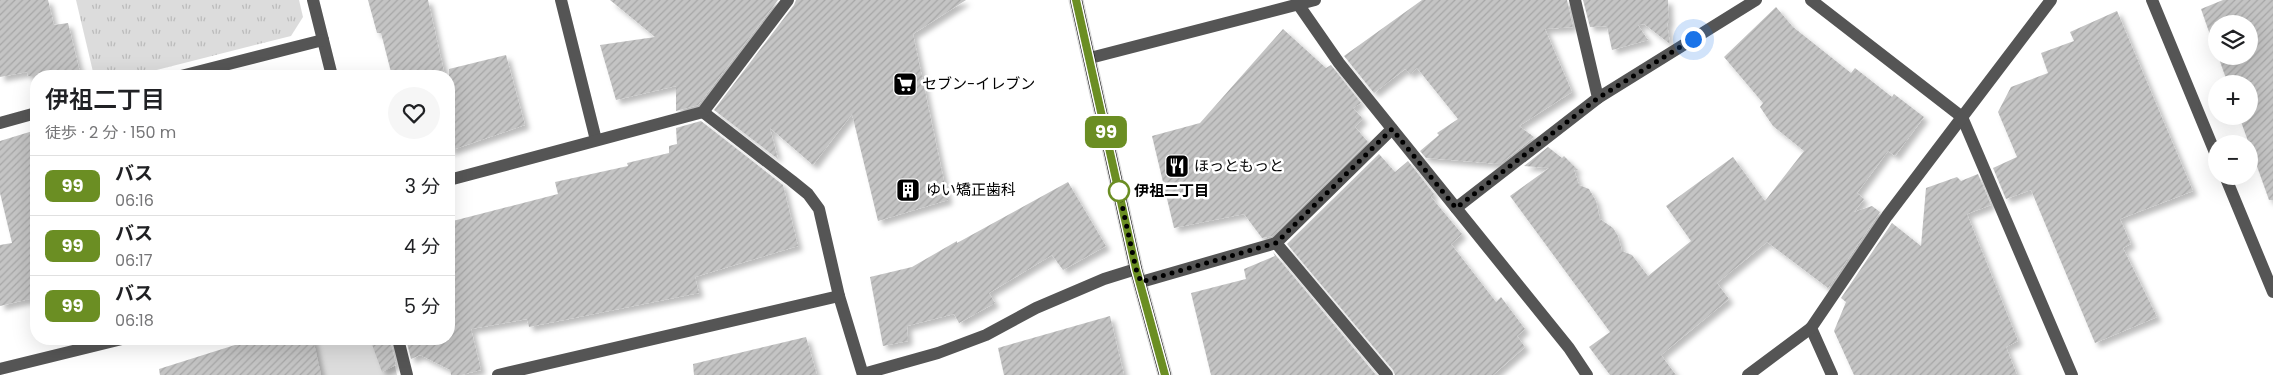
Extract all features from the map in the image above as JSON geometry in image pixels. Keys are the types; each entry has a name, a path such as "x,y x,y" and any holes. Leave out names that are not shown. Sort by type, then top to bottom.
{"main road":[{"path":"1076,0 1136,269 1165,375"}],"street":[{"path":"313,0 330,70"},
{"path":"561,0 596,140"},
{"path":"455,178 703,112 788,0"},
{"path":"1090,58 1315,0"},
{"path":"1575,0 1598,98"},
{"path":"1456,208 1598,98 1756,0"},
{"path":"1811,0 1962,117 2072,375"},
{"path":"1748,375 1811,328 1886,216 2051,0"},
{"path":"2152,0 2208,136"},
{"path":"1298,4 1339,63 1570,348 1587,375"},
{"path":"205,70 323,40"},
{"path":"703,112 808,194 819,209 839,296 863,374 938,354 978,338 1045,304 1104,279 1136,269"},
{"path":"0,123 30,116"},
{"path":"1141,282 1276,243 1392,129"},
{"path":"2229,185 2273,292"},
{"path":"1276,243 1386,375"},
{"path":"498,375 839,296"},
{"path":"1811,328 1832,375"},
{"path":"0,369 98,345"},
{"path":"400,345 407,375"}],"green space":[{"path":"76,0 299,0 303,17 291,36 157,70 93,70"},
{"path":"242,345 390,345 397,375 252,375"}],"building":[{"path":"0,0 48,0 54,25 68,23 80,70 30,70 30,76 28,76 27,72 0,77"},
{"path":"368,0 428,0 444,70 390,70 381,33 377,33"},
{"path":"610,0 778,0 698,105 676,111 676,86 616,100 600,45 655,37"},
{"path":"796,0 966,0 913,34 948,200 878,221 852,114 813,165 770,128 778,159 714,110"},
{"path":"1422,0 1567,0 1573,27 1545,29 1572,92 1519,126 1534,137 1500,164 1426,158 1420,151 1439,135 1437,133 1458,119 1417,68 1410,74 1405,69 1374,93 1344,56"},
{"path":"1583,0 1668,0 1669,23 1667,23 1670,44 1644,24 1638,25 1648,40 1612,50 1607,26 1590,27"},
{"path":"2223,0 2273,0 2273,200 2269,200 2258,169 2258,135 2246,135 2242,125 2258,125 2258,75 2225,75 2221,65 2258,65 2258,15 2208,15 2208,29 2201,9"},
{"path":"1776,7 1793,27 1851,73 1855,68 1892,97 1894,94 1924,117 1895,156 1888,151 1857,193 1864,199 1854,212 1872,206 1880,212 1828,288 1767,242 1717,283 1729,299 1661,355 1676,375 1610,375 1589,347 1610,332 1510,196 1549,168 1524,166 1548,147 1562,158 1564,156 1578,170 1574,170 1579,185 1589,189 1596,201 1600,219 1613,228 1618,236 1622,251 1632,255 1648,276 1691,241 1666,206 1733,157 1765,201 1804,151 1773,126 1760,107 1763,103 1724,57"},
{"path":"2117,11 2193,191 2120,219 2131,244 2123,248 2157,317 2095,343 2031,190 2006,199 1993,168 2017,157 1998,112 2011,87 2048,73 2041,53 2074,41 2070,32"},
{"path":"1283,29 1326,68 1331,65 1361,103 1353,108 1363,119 1355,127 1368,142 1272,236 1262,238 1244,214 1174,228 1152,136 1200,123"},
{"path":"506,55 525,125 455,149 455,70 449,69"},
{"path":"701,121 783,185 798,246 695,277 699,293 529,327 527,319 471,329 481,370 461,375 451,375 450,370 420,355 411,359 408,345 455,345 455,220 558,194 555,182 628,166 627,163 669,153 669,146 677,144 676,128"},
{"path":"30,132 30,300 0,306 0,245 12,243 0,193 0,141"},
{"path":"1379,154 1395,172 1408,161 1434,194 1431,197 1462,234 1451,244 1496,302 1501,297 1525,329 1517,336 1525,347 1493,375 1395,375 1393,370 1287,244"},
{"path":"1978,174 1991,205 1967,214 2018,341 2006,347 2017,375 1854,375 1834,331 1846,302 1841,298 1892,223 1921,246 1926,188 1957,177 1961,181"},
{"path":"1068,182 1106,246 1063,270 1052,255 989,293 995,303 959,323 954,314 907,326 908,341 883,346 870,277 912,267"},
{"path":"1273,252 1376,375 1211,375 1191,293 1246,279 1244,269 1275,256"},
{"path":"1110,316 1124,375 1004,375 998,348"},
{"path":"806,337 817,375 694,375 693,364"},
{"path":"235,345 314,345 321,375 160,375 159,369"},
{"path":"372,345 391,345 396,365 382,372"}],"bus line":[{"name":"99","path":"1076,0 1136,269 1165,375"}],"place":[{"name":"セブン-イレブン","path":"905,84"},
{"name":"ほっともっと","path":"1177,166"},
{"name":"ゆい矯正歯科","path":"908,190"},
{"name":"伊祖二丁目","path":"1119,191"}],"route":[{"path":"1119,191 1136,269 1141,282 1276,243 1392,129 1456,208 1598,98 1693,39"}]}
